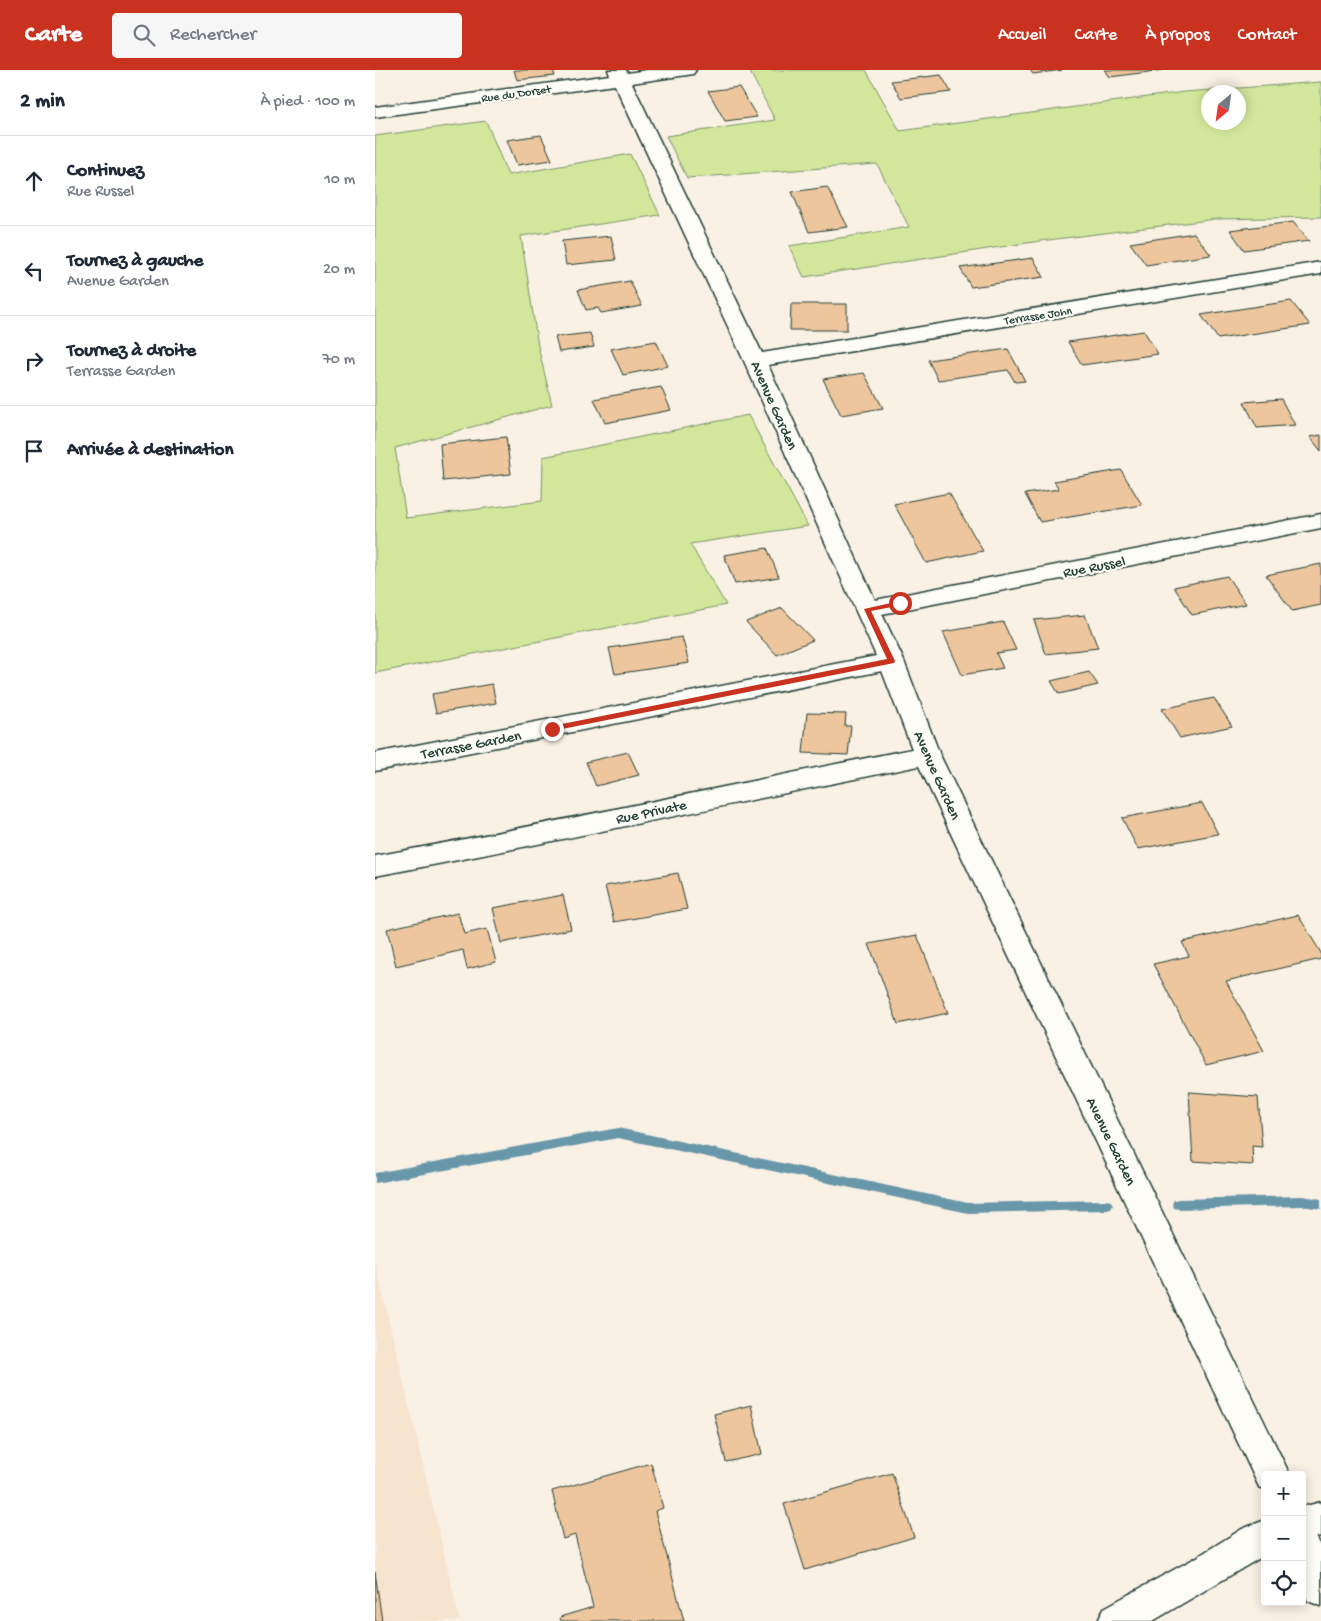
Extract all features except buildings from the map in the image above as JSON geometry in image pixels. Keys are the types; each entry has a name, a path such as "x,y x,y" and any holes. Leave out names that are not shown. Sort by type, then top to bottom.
{"street":[{"name":"Rue du Dorset","path":"375,112 619,74 687,70"},
{"name":"Avenue Garden","path":"619,74 755,360 891,661 927,755 1270,1471"},
{"name":"Terrasse John","path":"755,360 1321,268"},
{"name":"Rue Russel","path":"867,609 1321,521"},
{"name":"Terrasse Garden","path":"375,762 891,661"},
{"name":"Rue Private","path":"375,866 541,835 681,804 927,755"},
{"path":"1306,1523 1321,1519"},
{"path":"1117,1621 1261,1539"},
{"path":"1306,1554 1321,1588"}],"shaded area":[{"path":"375,1261 460,1621 375,1621"}],"green space":[{"path":"749,70 866,70 900,131 1201,91 1201,130 1246,130 1246,87 1321,82 1321,217 1217,219 1040,241 804,277 789,246 909,227 877,164 687,178 666,136 775,120"},
{"path":"486,121 508,175 630,154 660,215 521,236 538,346 552,405 395,448 406,518 542,501 543,457 748,415 808,526 690,544 726,605 375,673 375,136"}],"waterway":[{"path":"375,1178 618,1133 968,1208 1106,1205"},
{"path":"1179,1204 1302,1201 1321,1204"}],"route":[{"path":"552,729 891,661 867,609 900,603"}]}
